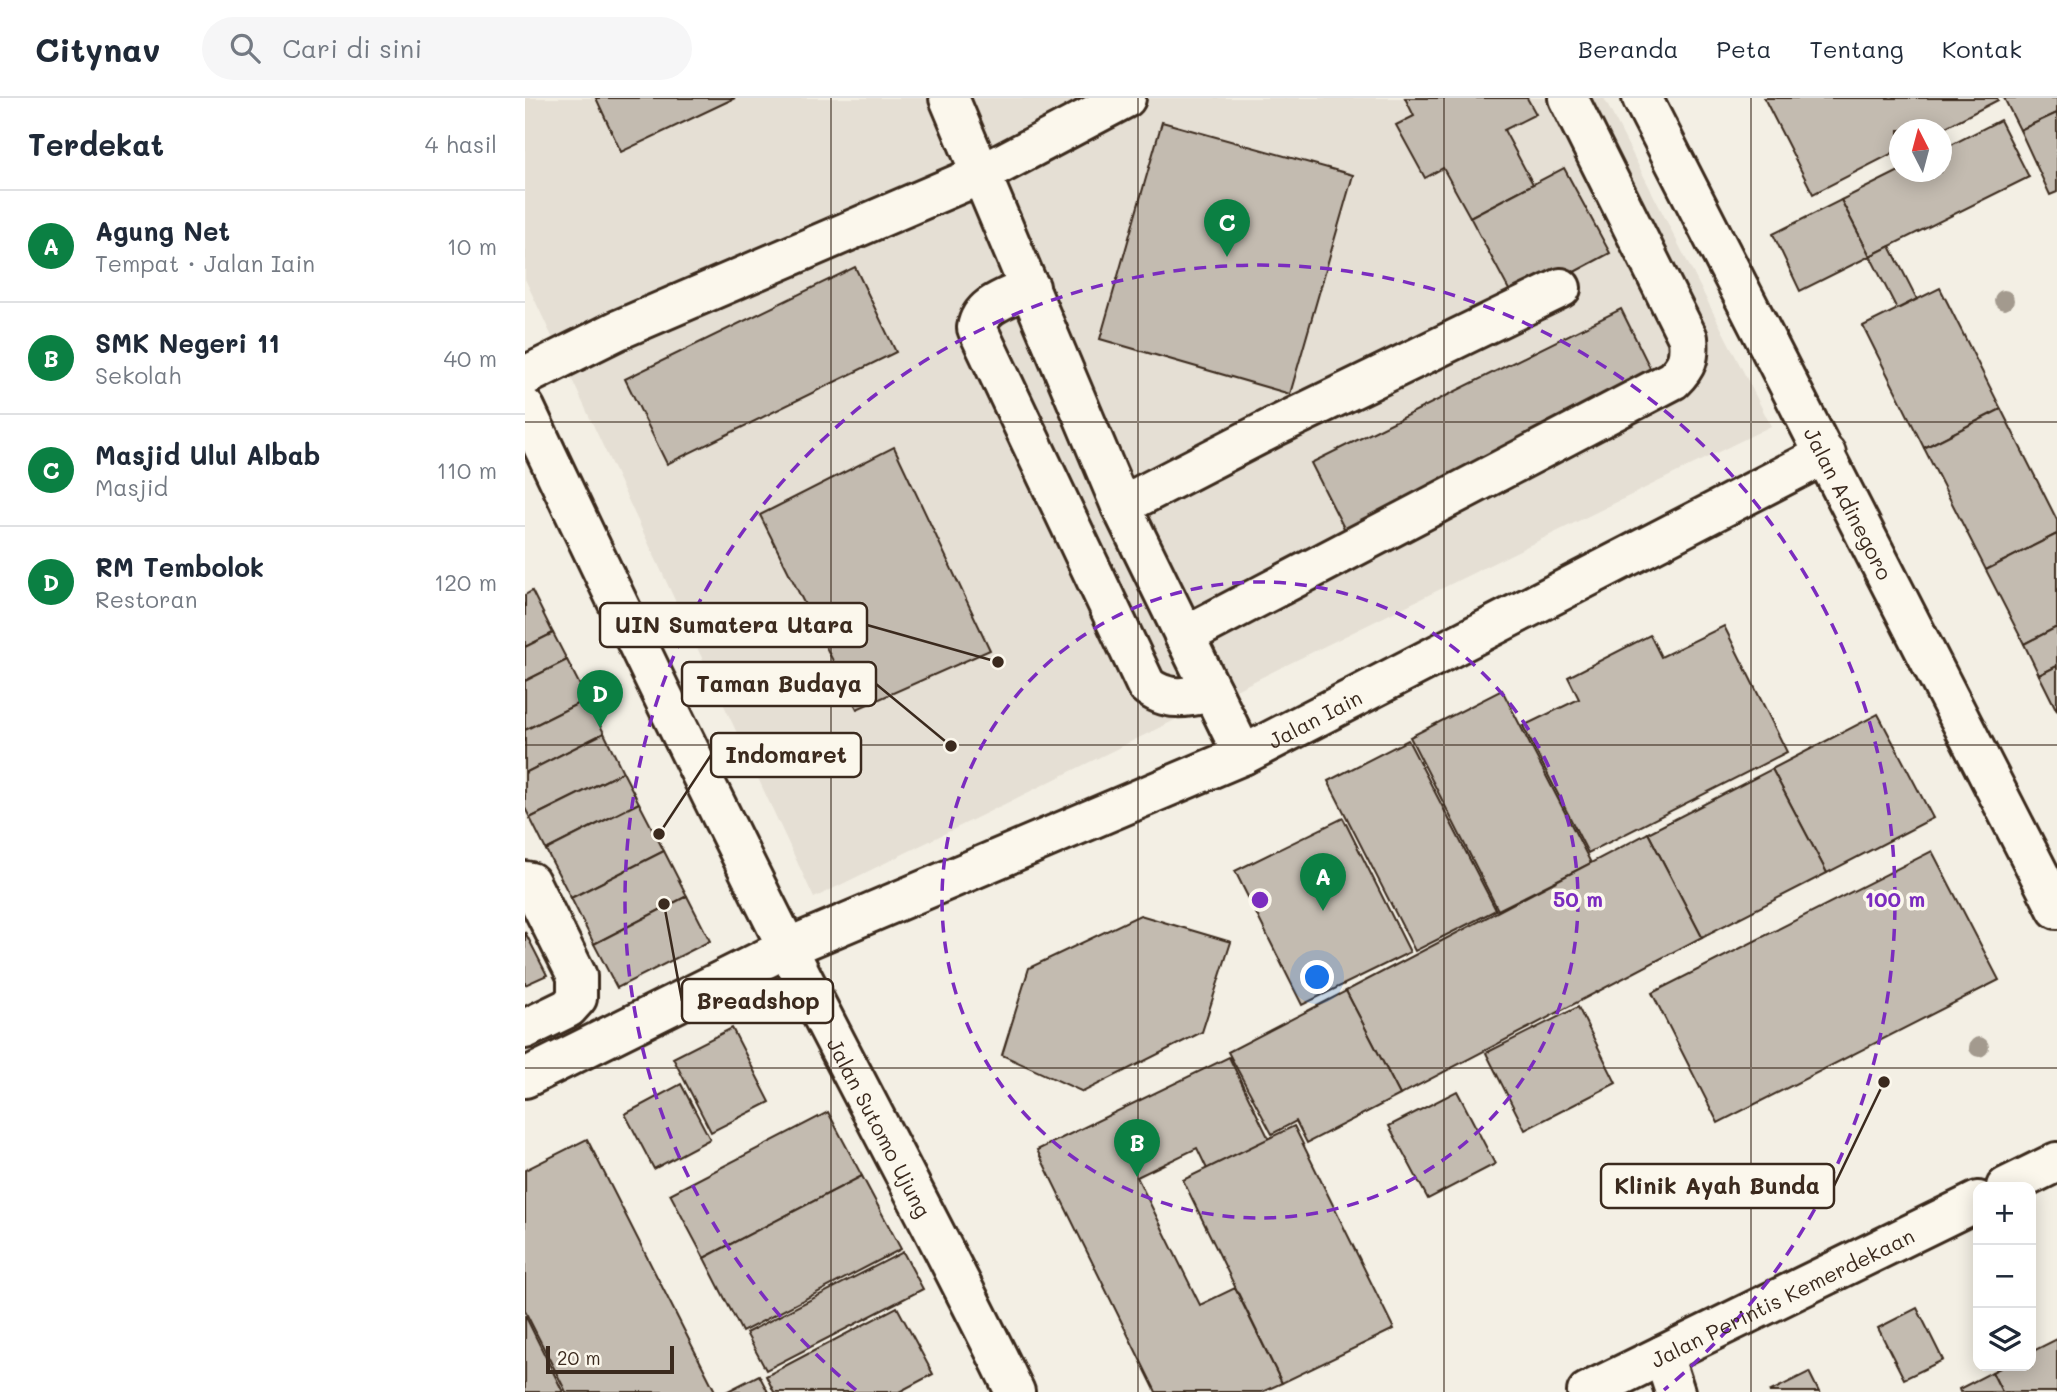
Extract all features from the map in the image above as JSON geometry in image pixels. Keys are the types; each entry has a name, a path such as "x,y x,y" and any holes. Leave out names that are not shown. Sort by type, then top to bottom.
{"street":[{"path":"949,98 1121,506 1243,755"},
{"path":"525,376 618,330 982,174 1126,98"},
{"path":"1184,636 1673,380 1686,367 1690,354 1688,338 1568,98"},
{"name":"Jalan Adinegoro","path":"1642,98 2057,909"},
{"path":"1030,287 985,308 979,315 977,328 1146,685 1159,696 1178,698 1212,692"},
{"path":"1121,506 1274,427 1561,288"},
{"name":"Jalan Sutomo Ujung","path":"525,408 678,731 787,948 938,1234 1015,1392"},
{"name":"Jalan Iain","path":"525,1078 787,948 1243,755 1826,454"},
{"path":"525,881 530,883 577,976 577,998 568,1009 525,1029"},
{"path":"2016,1182 2057,1162"},
{"name":"Jalan Perintis Kemerdekaan","path":"1587,1392 1973,1203"},
{"path":"1663,1355 1675,1392"}],"shaded area":[{"path":"525,98 1604,98 1771,426 814,898 525,279"}],"building":[{"path":"596,98 735,98 621,152"},
{"path":"1405,98 1527,98 1536,114 1504,130 1533,184 1470,217 1443,168 1425,178 1396,125 1414,116"},
{"path":"1764,98 1997,98 1998,100 1952,124 1952,119 1889,119 1889,155 1813,194"},
{"path":"2004,98 2057,98 2057,113 2020,130"},
{"path":"2057,113 2057,192 2050,195 2020,130"},
{"path":"2000,120 2029,177 1870,256 1841,200 1889,176 1889,182 1952,182 1952,144"},
{"path":"1162,122 1353,175 1290,394 1100,339"},
{"path":"1564,168 1610,253 1516,303 1470,217"},
{"path":"1841,200 1870,256 1800,291 1773,234"},
{"path":"1890,246 1917,299 1897,309 1870,256"},
{"path":"855,267 896,352 667,464 625,379"},
{"path":"1940,288 2001,409 1924,448 1863,326"},
{"path":"1621,309 1658,384 1349,538 1311,463"},
{"path":"2001,409 2057,520 2057,534 1986,570 1924,448"},
{"path":"894,447 990,650 857,709 760,515"},
{"path":"2057,534 2057,627 2024,644 1986,570"},
{"path":"532,591 553,633 525,647 525,595"},
{"path":"1724,626 1787,752 1588,853 1523,726 1579,699 1568,677 1650,635 1661,657"},
{"path":"2057,627 2057,666 2039,675 2024,644"},
{"path":"553,633 567,660 525,681 525,647"},
{"path":"567,660 587,699 525,730 525,681"},
{"path":"2057,666 2057,711 2039,675"},
{"path":"1502,690 1591,863 1498,910 1410,737"},
{"path":"587,699 604,733 525,773 525,730"},
{"path":"1878,714 1933,818 1827,873 1772,769"},
{"path":"604,733 623,772 530,818 525,808 525,773"},
{"path":"1408,740 1496,910 1415,951 1328,781"},
{"path":"1772,769 1827,873 1702,937 1648,833"},
{"path":"623,772 639,803 546,850 530,818"},
{"path":"639,803 664,851 571,898 546,850"},
{"path":"1343,818 1410,952 1302,1005 1235,871"},
{"path":"1648,833 1702,937 1400,1095 1346,991"},
{"path":"664,851 687,896 594,944 571,898"},
{"path":"1932,851 1999,980 1718,1123 1652,993"},
{"path":"687,896 710,941 617,988 594,944"},
{"path":"1140,915 1231,942 1202,1032 1083,1092 1002,1055 1029,968"},
{"path":"525,932 547,975 525,985"},
{"path":"1346,991 1400,1095 1307,1143 1296,1121 1272,1134 1228,1052"},
{"path":"1578,1007 1616,1083 1525,1130 1486,1053"},
{"path":"732,1028 770,1102 711,1132 673,1058"},
{"path":"1229,1057 1269,1139 1207,1169 1197,1148 1137,1177 1200,1305 1235,1288 1282,1383 1262,1392 1156,1392 1037,1150"},
{"path":"681,1084 710,1139 654,1169 625,1114"},
{"path":"1457,1091 1495,1164 1428,1199 1389,1126"},
{"path":"828,1112 862,1176 704,1258 670,1194"},
{"path":"1294,1126 1394,1329 1282,1383 1183,1180"},
{"path":"587,1139 715,1391 566,1392 525,1311 525,1170"},
{"path":"862,1176 901,1249 742,1332 704,1258"},
{"path":"903,1252 923,1289 766,1370 746,1333"},
{"path":"897,1307 933,1374 899,1392 774,1392 766,1376"},
{"path":"1917,1308 1943,1360 1904,1379 1878,1328"},
{"path":"525,1315 563,1392 525,1392"},
{"path":"2057,1339 2057,1392 2002,1392 1992,1372 2036,1371 2036,1350"},
{"path":"1809,1372 1819,1392 1769,1392"},
{"path":"1992,1372 2002,1392 1960,1392 1959,1389"},
{"path":"759,1375 768,1392 726,1392"}],"place":[{"name":"Masjid Ulul Albab","path":"1227,257"},
{"name":"UIN Sumatera Utara","path":"998,662"},
{"name":"RM Tembolok","path":"600,728"},
{"name":"Taman Budaya","path":"951,746"},
{"name":"Indomaret","path":"659,834"},
{"name":"Breadshop","path":"664,904"},
{"name":"Agung Net","path":"1323,911"},
{"name":"Klinik Ayah Bunda","path":"1884,1082"},
{"name":"SMK Negeri 11","path":"1137,1177"}]}
